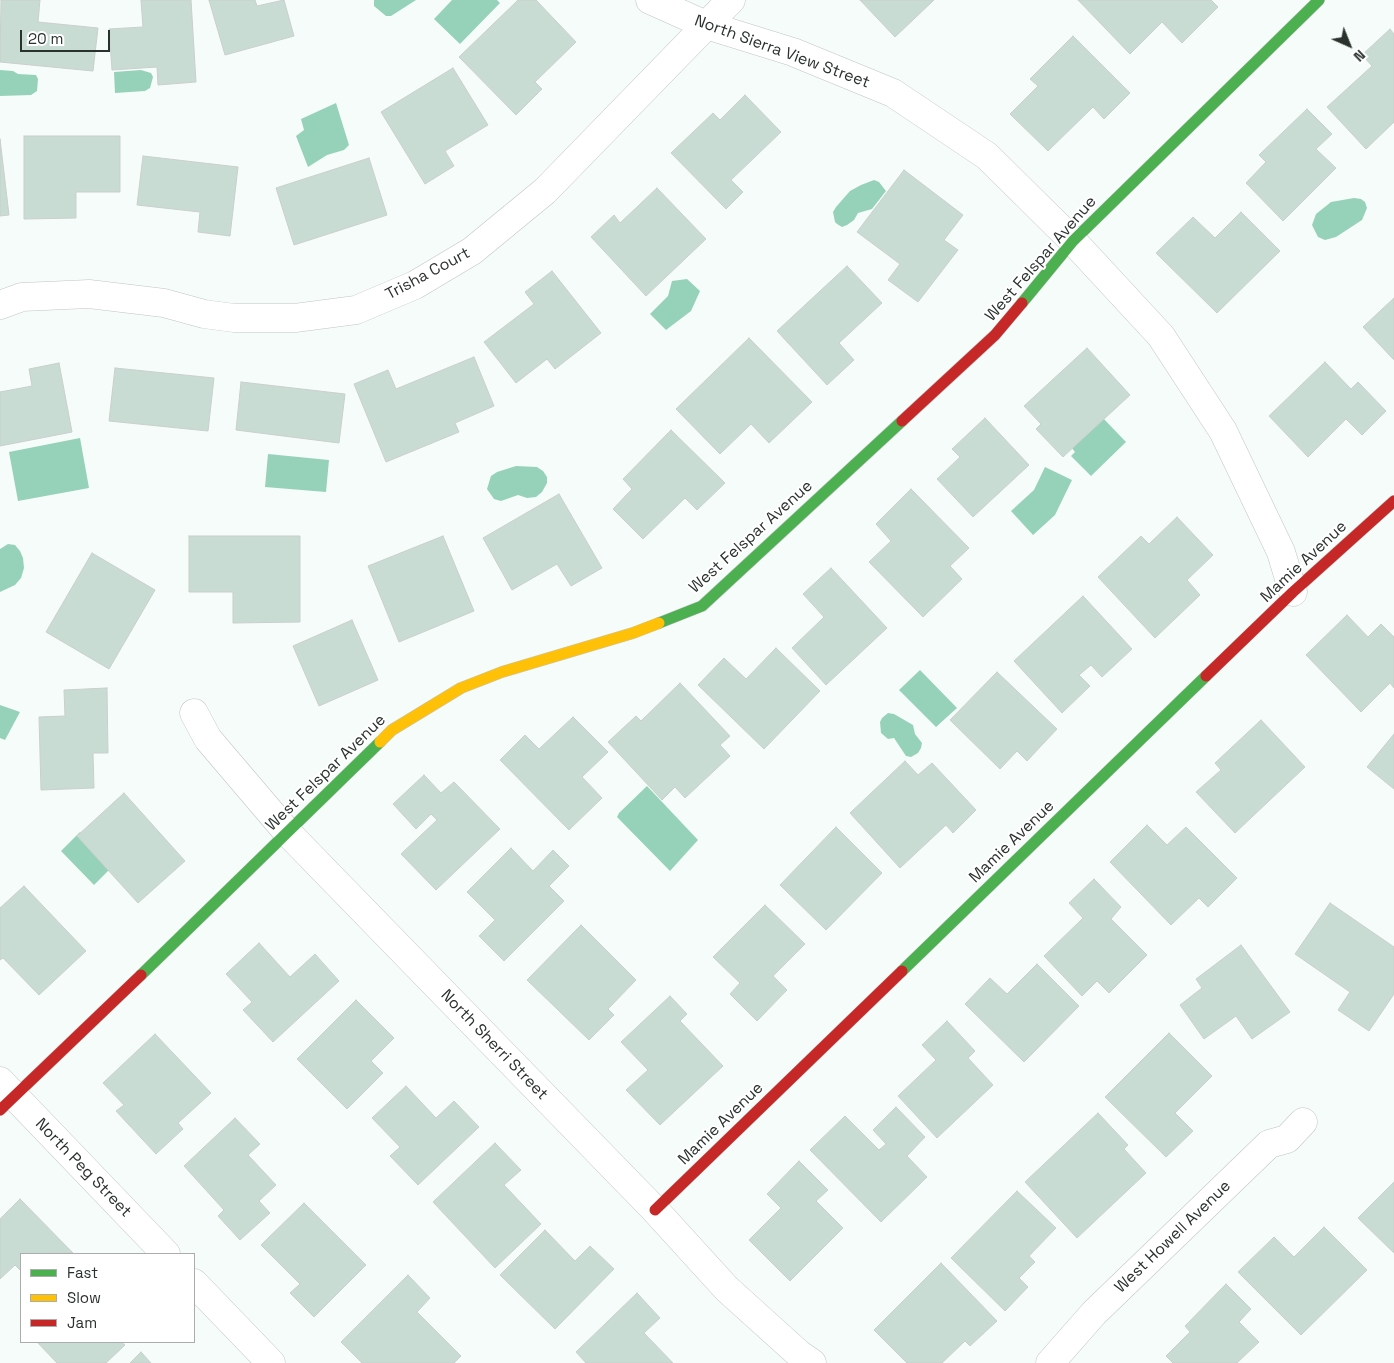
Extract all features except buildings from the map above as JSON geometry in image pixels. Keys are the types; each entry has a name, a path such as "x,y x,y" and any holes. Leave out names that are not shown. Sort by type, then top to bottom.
{"street":[{"name":"North Sierra View Street","path":"650,0 706,25 793,52 893,93 988,156 1073,242 1161,336 1223,431 1280,552 1293,592"},
{"name":"Trisha Court","path":"0,305 22,298 89,294 164,303 204,314 234,318 295,318 356,310 415,285 472,251 545,191 731,0"},
{"name":"West Felspar Avenue","path":"5,1096 288,833 392,730 461,688 502,672 633,634 702,606 996,335 1073,242 1319,0"},
{"name":"Mamie Avenue","path":"655,1210 1293,592 1394,501"},
{"name":"North Sherri Street","path":"194,713 208,739 288,833 655,1210 727,1289 799,1354 812,1363"},
{"name":"North Peg Street","path":"5,1096 165,1253"},
{"name":"West Howell Avenue","path":"1050,1363 1094,1313 1269,1144 1287,1139 1304,1122"},
{"path":"195,1284 271,1363"}],"shaded area":[{"path":"374,0 416,0 391,16 386,16 374,6"},
{"path":"452,0 497,0 500,3 460,44 434,19"},
{"path":"0,70 36,75 38,79 37,91 31,95 0,96"},
{"path":"141,70 151,73 153,77 150,88 145,91 115,93 114,72"},
{"path":"336,103 349,145 344,150 327,155 308,167 296,136 304,130 301,119"},
{"path":"874,180 879,182 886,191 872,209 858,213 854,220 847,225 842,227 837,224 833,212 836,207 850,191"},
{"path":"1354,198 1365,202 1367,208 1362,220 1336,237 1325,240 1318,237 1312,225 1316,214 1331,202"},
{"path":"687,279 700,291 691,311 666,330 650,314 668,296 672,281"},
{"path":"1102,417 1126,442 1091,476 1071,456 1075,452 1071,447"},
{"path":"80,438 89,488 18,501 9,452"},
{"path":"268,454 329,460 326,492 265,487"},
{"path":"516,466 537,467 543,471 547,477 547,483 542,492 536,497 527,498 518,495 501,501 494,499 487,489 491,476"},
{"path":"1045,467 1072,480 1055,515 1033,535 1011,511 1034,490"},
{"path":"8,544 15,545 20,551 24,568 21,578 15,585 0,592 0,549"},
{"path":"920,670 957,708 936,727 899,690"},
{"path":"0,705 20,712 5,740 0,738"},
{"path":"888,713 894,714 913,725 915,734 922,743 918,753 911,757 906,756 894,738 888,739 881,733 880,722"},
{"path":"647,786 698,840 670,871 617,817"},
{"path":"80,832 113,866 94,885 61,851"}],"traffic: fast":[{"path":"1022,303 1073,241 1319,0"},
{"path":"659,623 702,606 902,421"},
{"path":"902,971 1206,676"},
{"path":"141,975 380,742"}],"traffic: slow":[{"path":"380,742 392,730 461,688 502,672 633,633 659,623"}],"traffic: jam":[{"path":"902,421 995,335 1022,303"},
{"path":"1206,676 1293,592 1394,501"},
{"path":"655,1210 902,971"},
{"path":"0,1110 141,975"}]}
